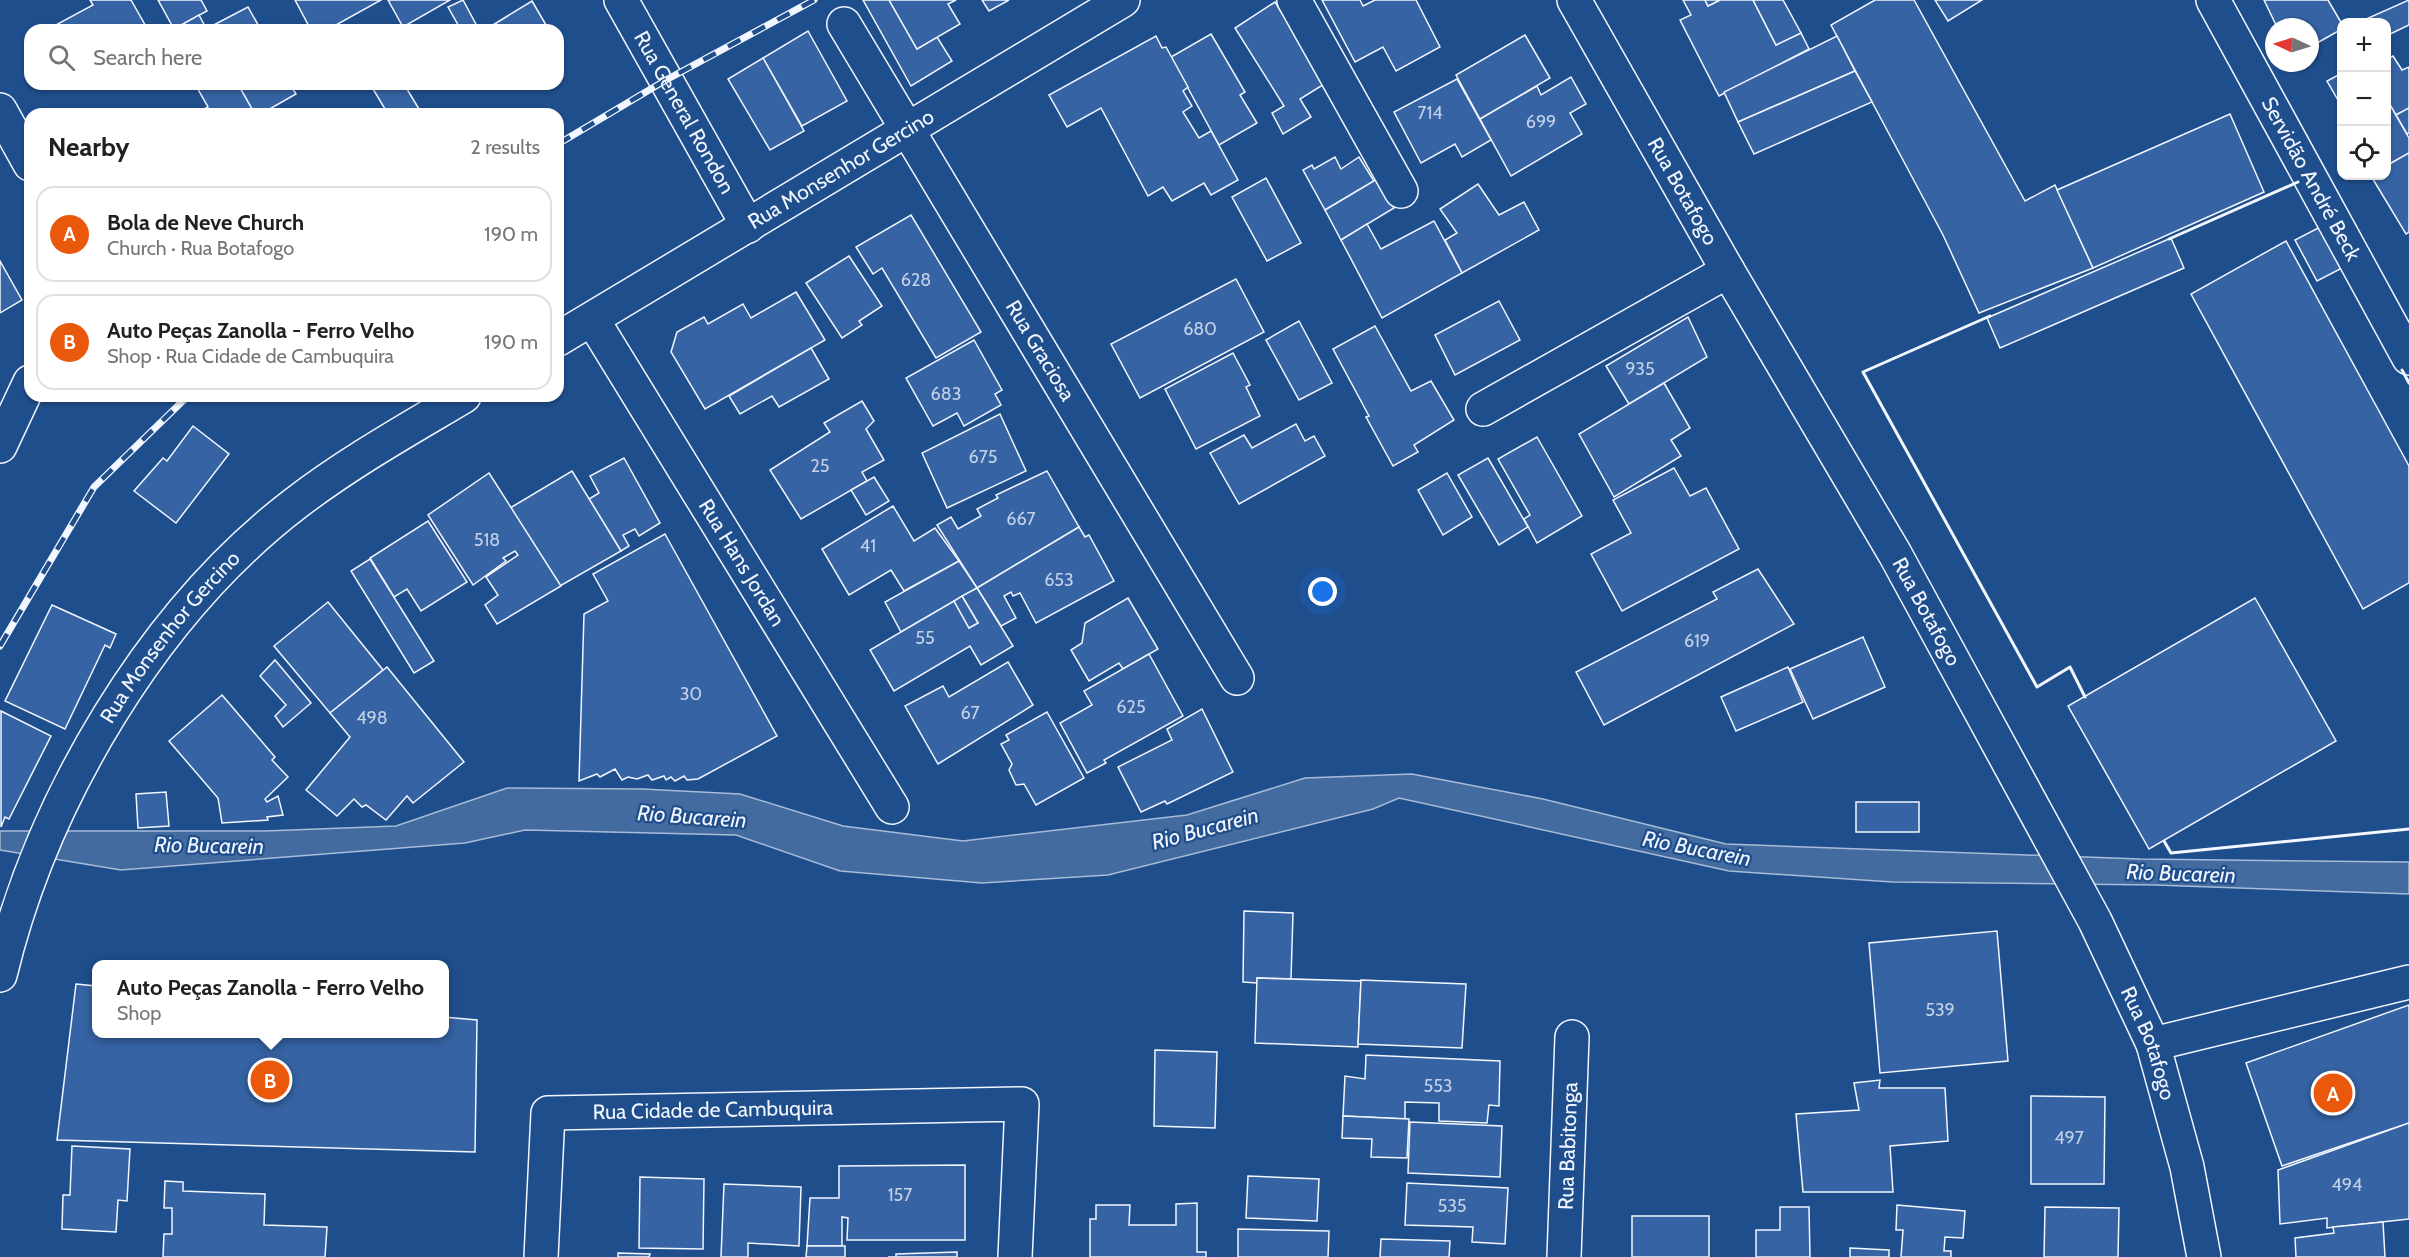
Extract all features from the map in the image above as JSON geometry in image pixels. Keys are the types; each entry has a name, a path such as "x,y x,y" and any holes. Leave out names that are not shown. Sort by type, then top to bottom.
{"street":[{"name":"Rua General Rondon","path":"621,0 748,226"},
{"name":"Rua Monsenhor Gercino","path":"564,335 1123,0"},
{"path":"1294,0 1401,191"},
{"name":"Rua Botafogo","path":"1574,0 1728,271 1895,554 2095,921 2153,1044 2187,1167 2204,1257"},
{"name":"Servidão André Beck","path":"2213,0 2409,358"},
{"name":"Rua Graciosa","path":"844,24 1237,678"},
{"path":"0,110 24,153"},
{"path":"1483,409 1728,271"},
{"name":"Rua Hans Jordan","path":"592,319 892,807"},
{"path":"0,446 24,395"},
{"name":"Rua Monsenhor Gercino","path":"0,975 26,889 66,795 106,723 143,666 190,603 238,554 295,503 365,456 454,402"},
{"path":"2153,1044 2409,982"},
{"name":"Rua Babitonga","path":"1564,1257 1572,1037"},
{"name":"Rua Cidade de Cambuquira","path":"541,1257 548,1113 1022,1104 1015,1257"}],"water":[{"name":"Rio Bucarein","path":"1412,774 1543,799 1726,844 2140,859 2409,862 2409,894 2155,885 1892,882 1729,871 1399,798 1373,809 1108,875 982,883 840,871 736,835 525,830 465,843 121,870 0,850 0,831 265,831 396,826 507,788 642,789 740,794 843,826 963,841 1187,815 1305,778"}],"building":[{"path":"90,0 131,0 145,24 58,24 93,5"},
{"path":"158,0 201,0 207,11 183,24 171,24"},
{"path":"295,0 381,0 338,24 308,24"},
{"path":"388,0 450,0 408,24 401,24"},
{"path":"463,0 476,24 458,24 448,7"},
{"path":"863,0 889,0 917,49 937,37 952,61 911,86"},
{"path":"889,0 956,0 948,4 960,24 917,49"},
{"path":"982,0 1009,0 989,11"},
{"path":"1322,0 1360,0 1363,6 1375,0 1416,0 1440,47 1396,71 1383,47 1355,62"},
{"path":"1683,0 1705,0 1708,6 1720,0 1753,0 1776,45 1801,33 1809,49 1719,96 1680,20 1691,15"},
{"path":"1705,0 1720,0 1708,6"},
{"path":"1753,0 1783,0 1801,33 1776,45"},
{"path":"1875,0 1914,0 2025,201 2055,185 2093,268 1979,313 1943,235 1831,25"},
{"path":"1935,0 1982,0 1948,21"},
{"path":"2264,0 2328,0 2338,18 2337,32 2319,42 2319,18 2273,18"},
{"path":"2409,0 2409,25 2391,34 2391,18 2368,18"},
{"path":"532,1 545,24 495,24"},
{"path":"1275,2 1326,83 1300,99 1311,117 1283,134 1272,113 1284,106 1235,28"},
{"path":"248,7 258,24 216,24"},
{"path":"199,15 204,24 183,24"},
{"path":"808,31 847,101 802,126 763,58"},
{"path":"1211,34 1245,92 1240,95 1257,123 1219,145 1171,57"},
{"path":"1525,35 1550,78 1480,119 1456,75"},
{"path":"1156,36 1162,48 1166,47 1188,87 1183,91 1192,106 1183,112 1199,138 1211,131 1238,180 1211,195 1204,183 1172,201 1163,187 1148,196 1101,108 1067,127 1049,95"},
{"path":"1837,36 1855,71 1738,122 1724,92"},
{"path":"2393,56 2402,70 2409,67 2409,108 2396,115 2391,106 2391,57"},
{"path":"763,58 804,131 770,150 728,79"},
{"path":"1855,71 1872,102 1754,154 1738,122"},
{"path":"2337,76 2337,98 2327,81"},
{"path":"1571,77 1586,104 1570,113 1582,134 1511,176 1480,119 1537,86 1541,95"},
{"path":"1457,79 1491,140 1462,157 1455,144 1421,163 1394,112"},
{"path":"198,90 241,90 252,108 206,108 208,107"},
{"path":"241,90 294,90 296,94 272,108 252,108"},
{"path":"374,90 408,90 418,108 384,108"},
{"path":"2391,107 2409,138 2409,153 2391,163"},
{"path":"2409,108 2409,133 2407,134 2396,115"},
{"path":"2230,114 2264,192 2093,268 2057,190"},
{"path":"2409,153 2409,232 2406,234 2373,180 2391,180 2391,163"},
{"path":"1335,157 1341,169 1359,157 1374,181 1325,210 1303,170 1312,165 1314,169"},
{"path":"1266,178 1301,243 1267,261 1232,197"},
{"path":"1377,179 1394,208 1341,240 1325,210"},
{"path":"1478,184 1499,215 1524,202 1539,230 1462,273 1445,240 1457,233 1440,209"},
{"path":"911,215 981,332 936,358 882,268 873,274 856,247"},
{"path":"1434,221 1462,273 1382,318 1341,240 1367,224 1381,249"},
{"path":"2322,226 2344,267 2317,281 2295,240"},
{"path":"2171,238 2184,268 2000,348 1987,318"},
{"path":"2286,241 2409,466 2409,583 2363,609 2191,294"},
{"path":"849,256 882,306 859,321 862,325 842,338 806,283"},
{"path":"0,261 22,300 0,313"},
{"path":"1236,279 1264,332 1140,398 1111,344"},
{"path":"796,292 825,340 705,409 671,352 677,332 704,317 708,324 743,304 751,318"},
{"path":"1499,301 1520,340 1455,375 1435,335"},
{"path":"1688,317 1707,357 1629,404 1606,366"},
{"path":"1299,321 1332,383 1299,400 1266,340"},
{"path":"1375,326 1411,391 1431,381 1454,420 1414,445 1418,452 1393,466 1333,349"},
{"path":"974,340 1002,390 995,394 1001,405 964,426 957,413 933,426 906,378"},
{"path":"811,348 829,379 779,407 772,396 740,414 729,396"},
{"path":"1233,353 1250,385 1246,387 1260,416 1196,449 1165,389"},
{"path":"1664,383 1690,428 1671,440 1681,456 1614,497 1579,434"},
{"path":"862,401 874,421 866,429 884,460 862,472 867,481 801,519 770,470 830,432 824,423"},
{"path":"1000,414 1026,471 947,508 922,453"},
{"path":"1296,424 1305,441 1314,436 1325,456 1239,504 1210,453 1244,435 1252,448"},
{"path":"193,426 229,454 176,523 134,491 163,458 167,461"},
{"path":"1537,437 1582,516 1537,543 1524,519 1530,515 1498,459"},
{"path":"624,458 660,523 639,536 635,529 623,535 629,546 621,551 589,499 599,493 590,476"},
{"path":"1488,458 1528,527 1499,545 1458,475"},
{"path":"1674,468 1690,496 1706,488 1739,549 1622,611 1591,554 1631,533 1613,500"},
{"path":"572,471 621,551 560,586 510,508"},
{"path":"1047,471 1079,527 977,588 937,525 951,517 958,529 981,516 977,509 998,498 996,495"},
{"path":"489,473 561,586 497,624 485,605 498,595 486,577 518,555 515,551 503,558 506,561 473,585 428,515"},
{"path":"1447,473 1472,517 1443,535 1418,490"},
{"path":"874,477 889,501 866,515 851,490"},
{"path":"893,506 914,541 935,528 959,561 904,591 891,570 849,595 822,549"},
{"path":"428,521 467,582 421,611 407,589 394,597 370,558"},
{"path":"1079,527 1085,537 1089,535 1114,581 1036,623 1020,593 1013,596 1011,592 1004,596 1016,618 1001,626 977,588"},
{"path":"665,534 777,736 698,779 687,780 684,776 675,781 671,777 666,780 664,776 652,780 648,775 637,779 628,777 622,780 615,769 600,777 597,774 579,781 584,614 608,601 593,574"},
{"path":"370,559 434,661 414,673 351,571"},
{"path":"959,561 977,588 901,632 885,602"},
{"path":"1758,569 1794,624 1604,725 1576,672 1717,599 1713,592"},
{"path":"977,588 1013,646 981,665 970,646 894,691 870,650 954,601 969,628 978,623 962,596"},
{"path":"962,596 978,623 969,628 954,601"},
{"path":"1128,598 1158,649 1123,669 1119,663 1089,681 1071,650 1082,643 1085,623"},
{"path":"2255,598 2336,741 2149,849 2068,706"},
{"path":"328,602 383,670 330,713 274,646"},
{"path":"52,605 116,634 110,648 105,645 65,729 5,701"},
{"path":"1863,637 1885,687 1813,719 1790,669"},
{"path":"1149,654 1183,716 1104,760 1106,763 1087,773 1060,723 1092,705 1084,691"},
{"path":"275,660 311,703 283,727 275,716 286,705 260,676"},
{"path":"1008,662 1033,705 938,764 905,706 943,686 949,697"},
{"path":"387,667 464,762 413,803 407,796 386,820 366,805 362,807 354,799 337,816 306,790 350,737 330,713"},
{"path":"1788,667 1803,702 1736,731 1721,697"},
{"path":"222,695 275,757 272,760 288,777 265,799 267,802 278,796 283,815 267,817 268,820 222,823 218,798 169,741"},
{"path":"1202,709 1233,772 1167,804 1165,801 1141,812 1118,767 1172,740 1167,729"},
{"path":"1,711 51,736 9,819 5,817 1,827"},
{"path":"1047,712 1084,778 1036,805 1024,784 1016,785 1009,770 1012,764 1001,744 1009,740 1006,735"},
{"path":"166,792 169,826 138,828 136,794"},
{"path":"1856,802 1919,802 1919,832 1856,832"},
{"path":"1244,911 1293,913 1291,979 1257,978 1257,983 1243,982"},
{"path":"1997,931 2008,1061 1880,1073 1869,943"},
{"path":"1257,978 1361,981 1358,1047 1255,1043"},
{"path":"1361,980 1466,984 1462,1048 1358,1044"},
{"path":"76,984 92,986 92,1038 449,1038 449,1017 477,1020 475,1152 57,1140"},
{"path":"2409,1005 2409,1123 2282,1166 2246,1063"},
{"path":"1155,1050 1217,1052 1215,1128 1154,1126"},
{"path":"1366,1055 1500,1061 1499,1106 1489,1105 1487,1123 1439,1121 1439,1103 1405,1102 1405,1119 1343,1116 1345,1076 1365,1079"},
{"path":"1880,1080 1879,1088 1945,1088 1948,1141 1890,1146 1893,1192 1803,1192 1796,1114 1859,1110 1854,1083"},
{"path":"2031,1096 2105,1097 2104,1184 2031,1184"},
{"path":"1343,1116 1409,1119 1407,1158 1371,1157 1372,1139 1342,1138"},
{"path":"1410,1122 1502,1126 1500,1177 1408,1173"},
{"path":"2409,1123 2409,1219 2327,1228 2327,1218 2280,1224 2278,1170"},
{"path":"72,1146 130,1149 127,1201 118,1200 116,1232 62,1229 63,1195 70,1195"},
{"path":"965,1165 965,1240 847,1240 848,1218 842,1217 842,1246 807,1246 810,1198 839,1198 839,1166"},
{"path":"1248,1176 1319,1179 1317,1221 1246,1218"},
{"path":"640,1177 704,1179 703,1249 639,1248"},
{"path":"165,1181 183,1182 183,1191 265,1194 264,1225 327,1227 325,1257 163,1257 164,1234 172,1234 172,1208 164,1208"},
{"path":"1407,1183 1508,1188 1505,1244 1472,1242 1473,1227 1405,1225"},
{"path":"724,1184 801,1187 799,1246 748,1243 748,1257 721,1257"},
{"path":"1197,1203 1197,1252 1206,1252 1206,1257 1090,1257 1090,1219 1096,1219 1096,1205 1130,1205 1129,1225 1176,1225 1176,1204"},
{"path":"1897,1205 1965,1211 1963,1238 1945,1237 1944,1251 1951,1251 1951,1257 1901,1257 1903,1230 1896,1230"},
{"path":"1780,1207 1809,1207 1810,1257 1756,1257 1756,1230 1780,1230"},
{"path":"2045,1207 2119,1208 2118,1257 2044,1257"},
{"path":"1632,1216 1709,1216 1709,1257 1632,1257"},
{"path":"2383,1222 2385,1257 2296,1257 2295,1238 2334,1233 2333,1227"},
{"path":"1238,1229 1329,1231 1328,1257 1238,1257"},
{"path":"1381,1239 1450,1241 1449,1257 1380,1257"},
{"path":"807,1246 845,1246 845,1257 806,1257"},
{"path":"1850,1248 1889,1250 1889,1257 1850,1257"},
{"path":"957,1252 957,1257 896,1257 896,1254"},
{"path":"618,1253 650,1254 649,1257 618,1257"}],"railway":[{"path":"564,140 666,80 814,0"},
{"path":"0,646 94,487 182,402"}],"wall":[{"path":"2169,239 2298,182"},
{"path":"1990,316 1863,372 2037,687 2070,667 2085,697"},
{"path":"2402,370 2409,383"},
{"path":"2164,841 2171,853 2409,829"}],"place":[{"name":"Auto Peças Zanolla - Ferro Velho","path":"270,1080"},
{"name":"Bola de Neve Church","path":"2333,1093"}]}
